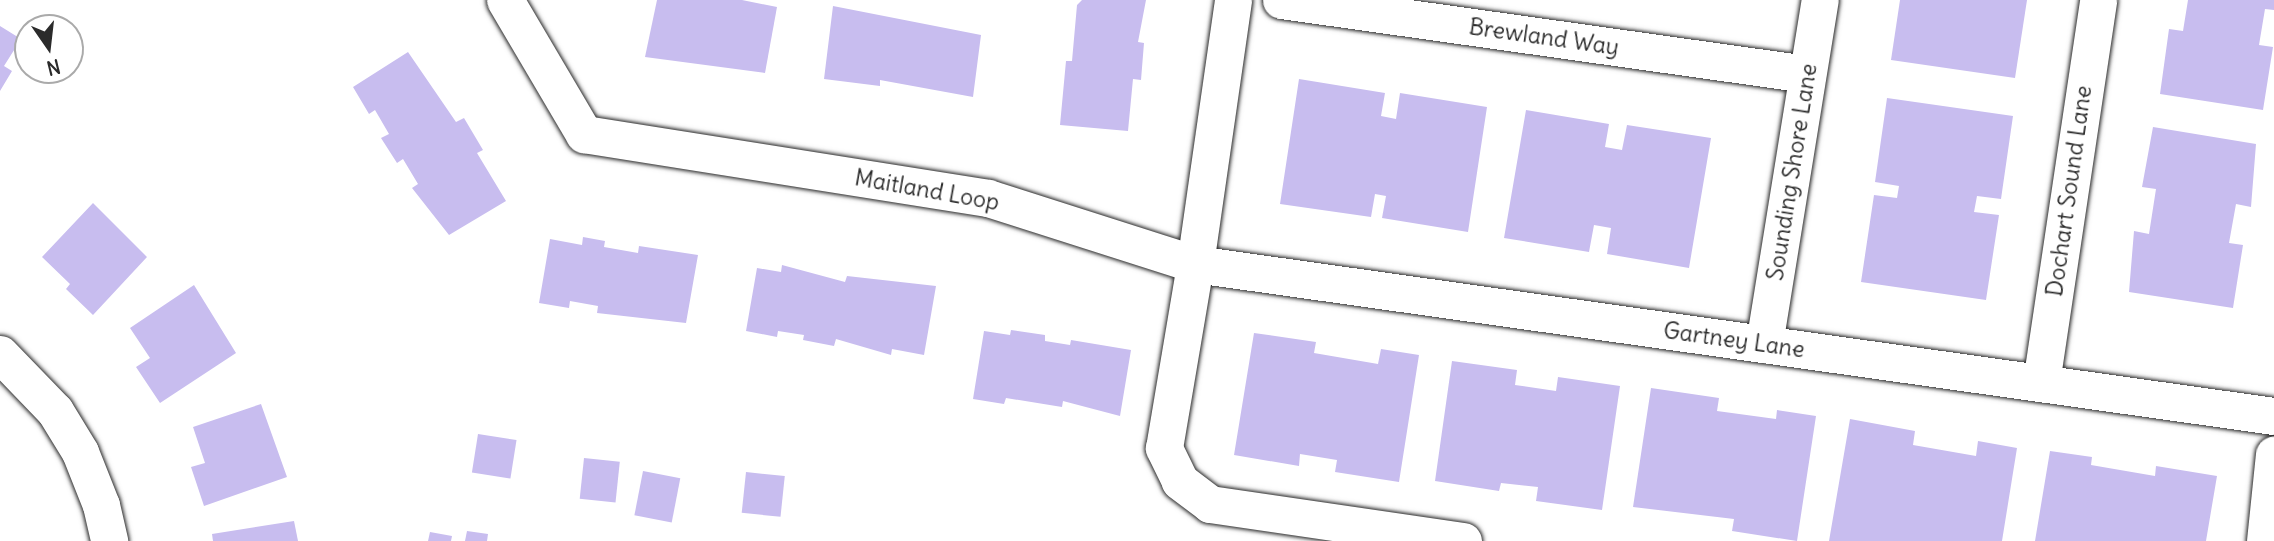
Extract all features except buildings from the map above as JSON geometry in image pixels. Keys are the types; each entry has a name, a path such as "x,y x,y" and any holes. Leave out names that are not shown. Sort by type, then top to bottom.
{"street":[{"name":"Maitland Loop","path":"505,0 584,135 988,198 1195,264"},
{"path":"1233,0 1195,264 1164,449 1180,481 1210,504 1463,541"},
{"name":"Brewland Way","path":"1282,0 1807,74"},
{"name":"Sounding Shore Lane","path":"1764,344 1819,0"},
{"name":"Dochart Sound Lane","path":"2040,383 2098,0"},
{"name":"Gartney Lane","path":"1195,264 2274,416"},
{"path":"0,354 55,411 80,452 102,505 109,541"},
{"path":"2265,541 2274,454"}]}
